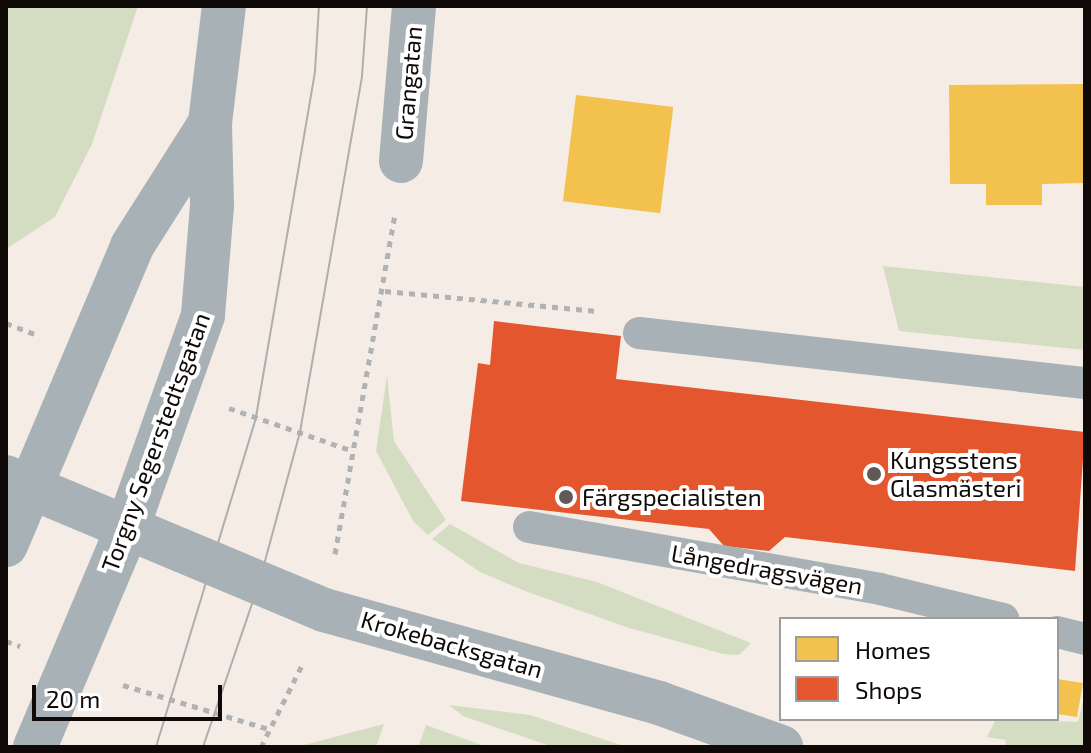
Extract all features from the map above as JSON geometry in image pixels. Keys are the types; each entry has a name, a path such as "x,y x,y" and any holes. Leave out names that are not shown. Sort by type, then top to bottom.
{"street":[{"name":"Torgny Segerstedtsgatan","path":"35,747 127,529 203,315 212,205 210,123 224,6"},
{"name":"Grangatan","path":"401,161 414,6"},
{"name":"Torgny Segerstedtsgatan","path":"6,545 19,482 132,246 210,123"},
{"name":"Krokebacksgatan","path":"19,482 324,610 659,703 781,747"}],"lane":[{"path":"639,333 1085,383"},
{"name":"Långedragsvägen","path":"529,527 880,589 995,617"},
{"path":"1059,632 1085,639"}],"path":[{"path":"261,747 299,675 324,610 385,291 401,161"},
{"path":"385,291 640,315 639,333"},
{"path":"6,641 172,703 269,729"}],"green space":[{"path":"6,6 138,6 92,144 55,217 6,249"},
{"path":"883,266 1085,287 1085,350 899,331"},
{"path":"387,375 394,441 446,520 428,535 413,521 376,451"},
{"path":"450,524 519,563 597,582 751,643 739,655 723,654 626,627 525,591 480,572 432,539"},
{"path":"1085,694 1085,747 1005,747 1006,740 987,737 995,721 1078,722"},
{"path":"449,705 530,715 627,747 553,747 463,716"},
{"path":"384,724 376,747 298,747 300,746"},
{"path":"426,725 487,747 418,747"}],"building: Homes":[{"path":"1085,84 1085,183 1042,184 1042,205 986,205 986,184 950,184 949,85"},
{"path":"576,95 673,107 660,213 563,201"},
{"path":"1059,679 1083,683 1077,717 1059,714"}],"building: Shops":[{"path":"494,321 621,336 616,379 1085,432 1075,571 785,537 769,551 724,546 709,529 461,501 478,363 490,365"}],"tram line":[{"path":"156,747 256,417 315,71 319,6"},
{"path":"203,747 259,583 300,432 362,76 367,6"}],"place":[{"name":"Kungsstens Glasmästeri","path":"874,474"},
{"name":"Färgspecialisten","path":"566,497"}]}
